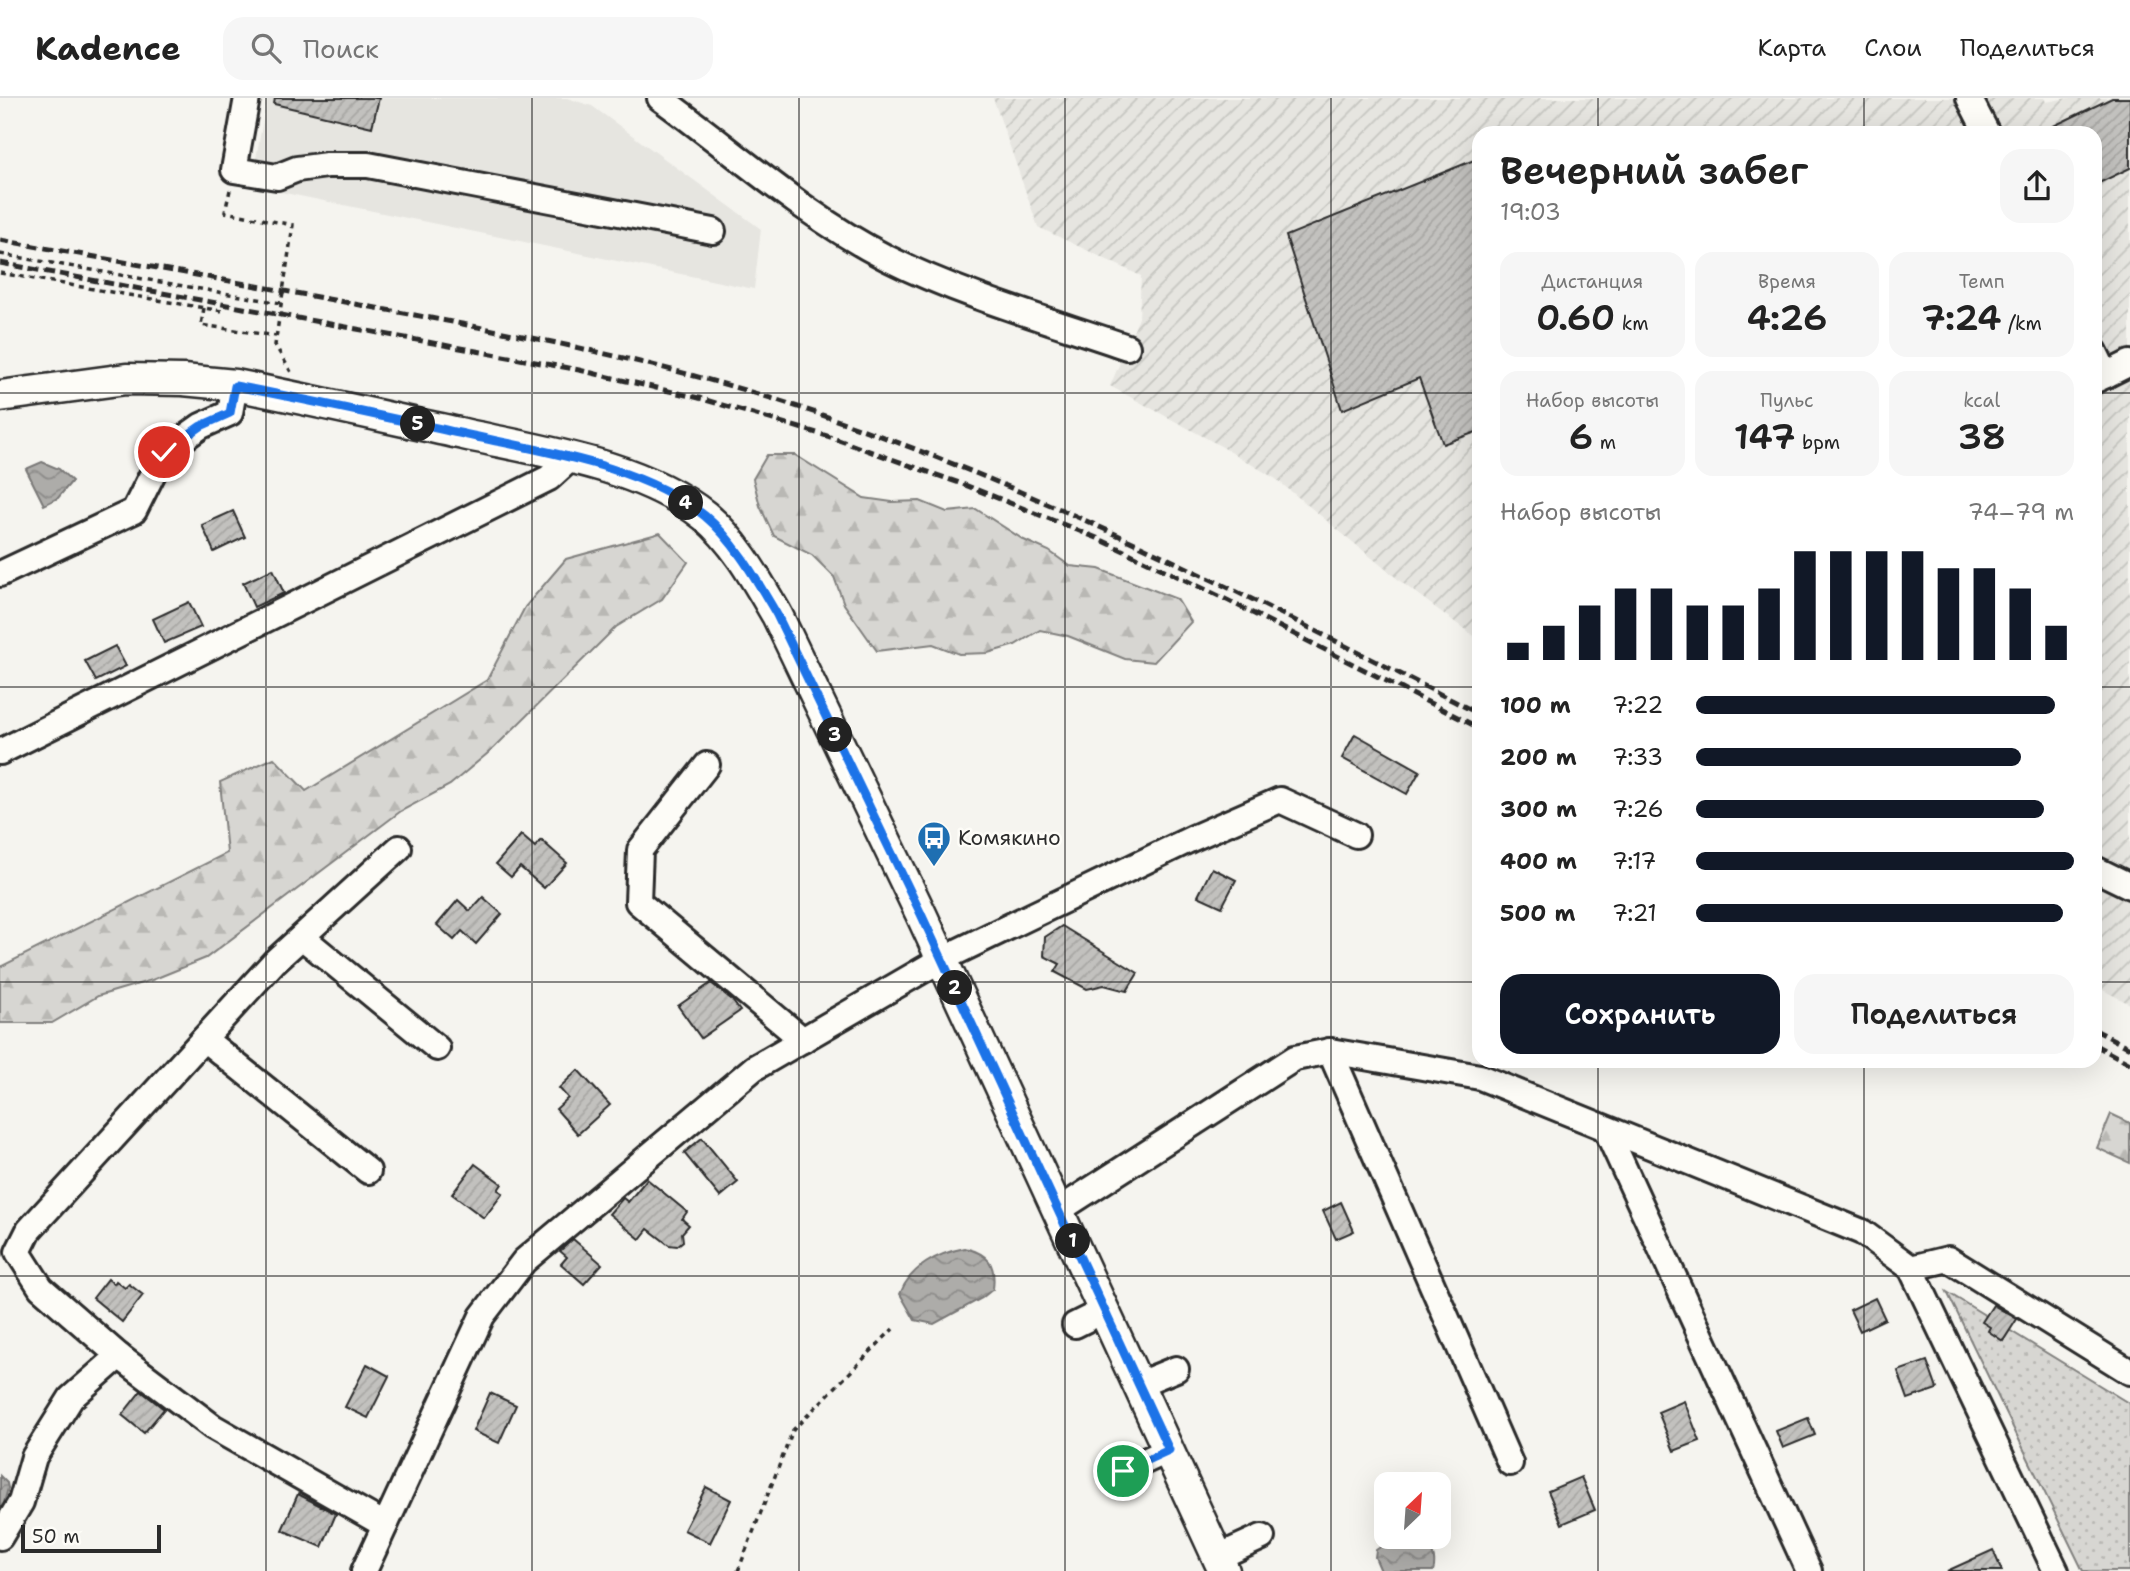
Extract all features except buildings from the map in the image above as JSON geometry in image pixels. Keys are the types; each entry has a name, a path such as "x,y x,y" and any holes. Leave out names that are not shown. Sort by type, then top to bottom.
{"main road":[{"path":"0,396 126,379 183,380 235,386 570,458 640,480 680,498 706,517 752,573 777,615 942,959 1221,1567"}],"street":[{"path":"247,98 234,170 277,177 297,169 327,165 368,165 713,231"},
{"path":"660,98 801,206 886,257 928,277 1127,347"},
{"path":"1969,98 1983,126"},
{"path":"2102,376 2130,363"},
{"path":"0,574 134,511 163,453 201,426 230,413 235,386"},
{"path":"0,752 549,478 570,458"},
{"path":"707,765 640,850 638,902 803,1040"},
{"path":"364,1571 482,1316 523,1261 754,1068 942,959 1193,838 1280,800 1356,835"},
{"path":"385,1525 213,1427 119,1356 41,1288 18,1252 29,1230 274,962 399,848"},
{"path":"2102,872 2130,886"},
{"path":"302,937 437,1048"},
{"path":"204,1039 368,1171"},
{"path":"1059,1210 1295,1058 1330,1051 1480,1077 1862,1232 1911,1268 2056,1571"},
{"path":"1330,1051 1510,1463"},
{"path":"1606,1129 1809,1571"},
{"path":"1911,1268 1948,1259 2130,1372"},
{"path":"1075,1325 1105,1310"},
{"path":"0,1537 21,1502 34,1457 72,1398 119,1356"},
{"path":"1139,1384 1176,1369"},
{"path":"1123,1471 1169,1450"},
{"path":"1221,1567 1262,1537"}],"path":[{"path":"234,170 225,212 293,225 275,345 297,382 295,397"},
{"path":"0,254 281,303"},
{"path":"0,273 222,311"},
{"path":"204,308 201,325 276,336"},
{"path":"738,1571 793,1430 893,1329"}],"shaded area":[{"path":"267,98 567,98 592,106 761,229 754,289 251,186"},
{"path":"993,98 2044,98 2046,102 2068,98 2130,98 2130,1004 2102,990 2102,126 1472,126 1472,635 1405,585 1276,479 1110,386 1139,318 1141,276 1038,227"}],"green space":[{"path":"767,455 795,455 864,498 892,502 920,501 947,512 976,509 1070,566 1099,569 1177,599 1191,622 1154,662 1125,659 1068,636 1040,630 1015,645 988,653 959,654 933,644 877,651 844,604 834,577 812,555 774,536 760,506 753,479"},
{"path":"660,533 688,562 662,599 616,627 494,748 450,785 401,811 206,958 152,980 98,996 52,1023 0,1023 0,967 227,853 220,782 274,758 306,791 487,680 525,607 566,559"},
{"path":"2111,1114 2130,1123 2130,1163 2097,1148"},
{"path":"1947,1292 2130,1404 2130,1571 2083,1571"}],"water":[{"path":"42,462 59,469 72,481 58,498 44,505 26,469"},
{"path":"965,1248 980,1253 989,1261 993,1273 993,1289 982,1298 934,1324 915,1320 900,1294 905,1284 926,1263"},
{"path":"0,1476 8,1488 0,1518"},
{"path":"1430,1549 1434,1562 1433,1571 1381,1571 1375,1557 1376,1550"}],"railway":[{"path":"0,240 525,336 677,371 777,400 868,431 1046,503 1221,584 1472,710"},
{"path":"0,263 579,370 699,398 827,436 965,485 1097,538 1219,596 1472,724"},
{"path":"2102,1034 2130,1048"},
{"path":"2102,1049 2130,1064"}],"place":[{"name":"Комякино","path":"934,868"}],"route":[{"path":"164,452 201,426 230,413 235,386 570,458 640,480 680,498 706,517 752,573 777,615 921,914 1169,1450 1123,1471"}]}
